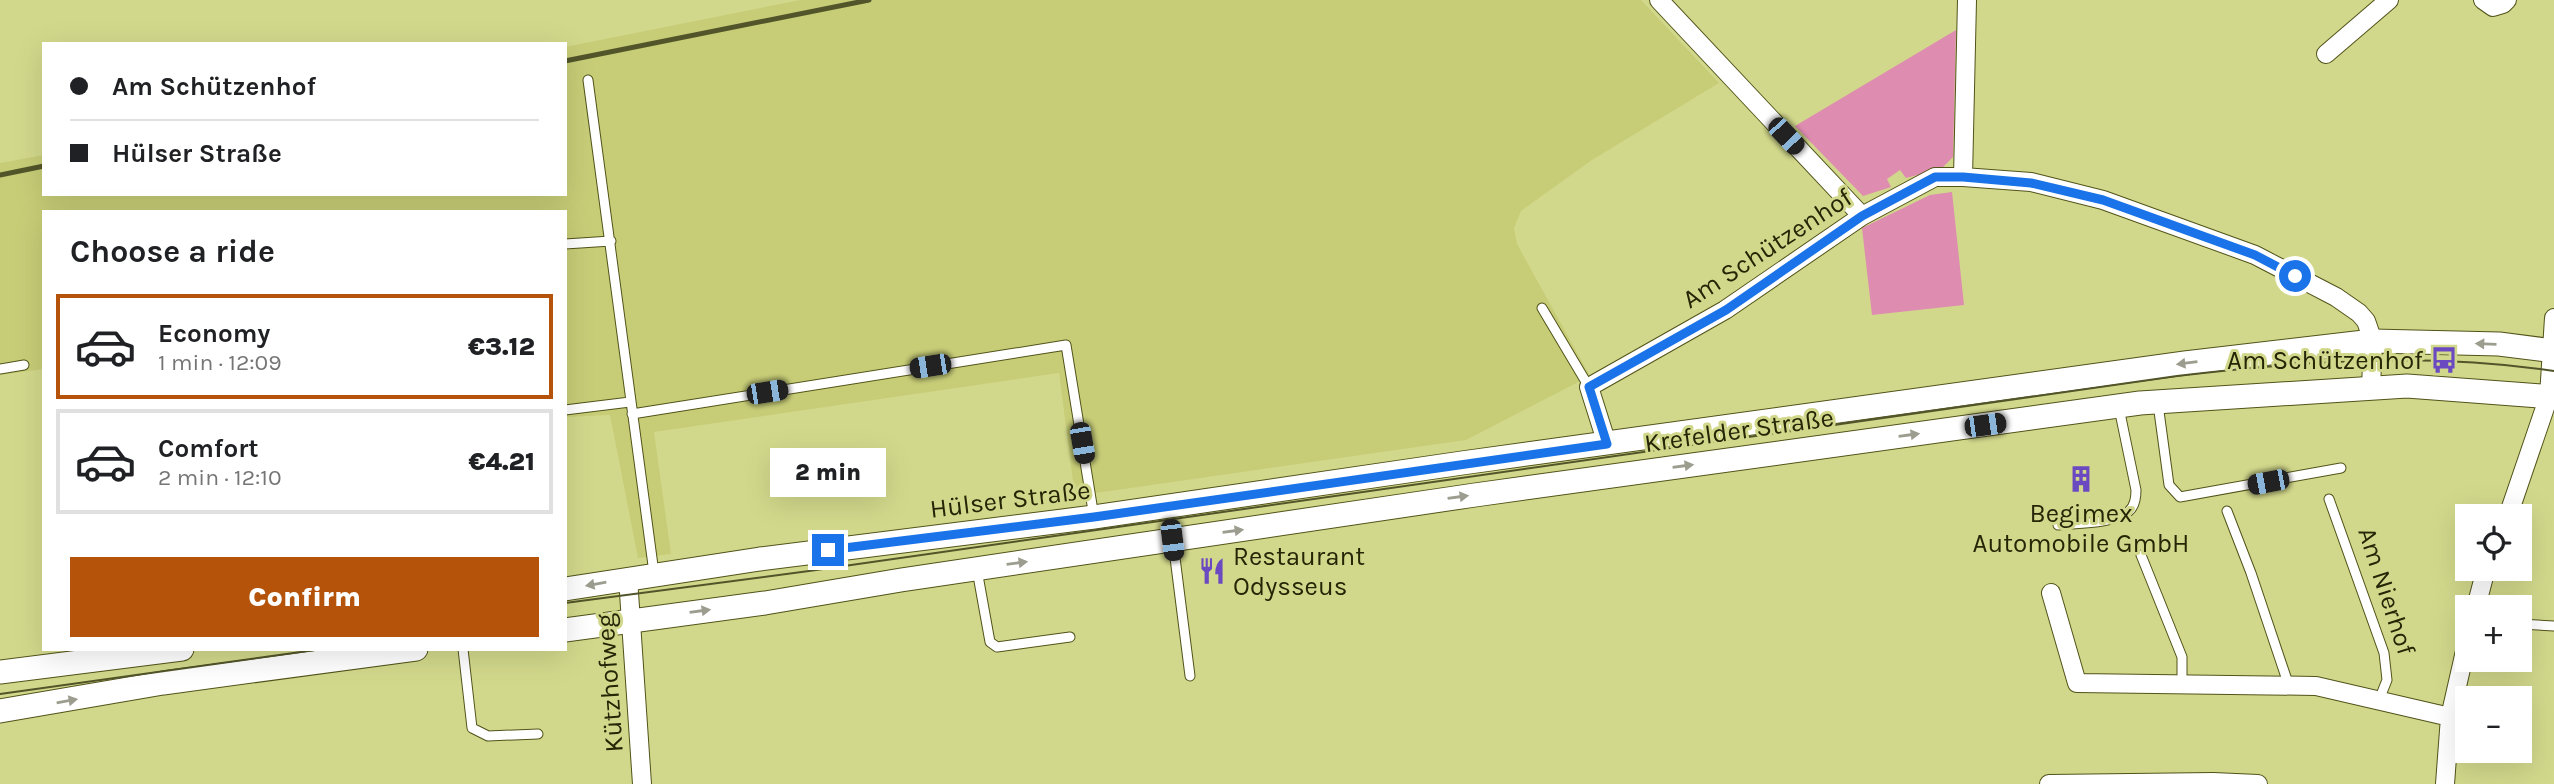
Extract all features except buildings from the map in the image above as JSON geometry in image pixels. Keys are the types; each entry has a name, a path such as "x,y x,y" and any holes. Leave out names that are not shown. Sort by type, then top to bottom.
{"street":[{"path":"1659,0 1862,216"},
{"path":"1963,177 1967,0"},
{"path":"2326,54 2389,0"},
{"path":"2483,0 2493,7 2507,0"},
{"name":"Am Schützenhof","path":"1589,387 1726,310 1862,216 1935,177 2031,183 2103,200 2255,255 2336,297 2359,313 2366,321 2373,341"},
{"path":"2512,504 2552,396 2554,318"},
{"path":"2371,387 2373,341"},
{"name":"Krefelder Straße","path":"1462,463 2185,363 2373,341 2499,344 2553,351"},
{"name":"Krefelder Straße","path":"977,569 1461,497 2119,406 2407,386 2552,396"},
{"path":"1589,387 1607,444"},
{"name":"Hülser Straße","path":"567,589 850,547 1094,517 1462,463"},
{"path":"567,630 765,603 977,569"},
{"name":"Kützhofweg","path":"628,578 642,784"},
{"path":"2051,593 2077,683 2316,686 2450,717"},
{"path":"0,672 166,651"},
{"path":"0,711 163,683 401,651"},
{"path":"2445,784 2450,717 2460,672"},
{"path":"2049,784 2258,784"}],"lane":[{"path":"588,80 654,575"},
{"path":"567,244 611,241"},
{"path":"1542,308 1589,387"},
{"path":"632,414 1066,345 1094,517"},
{"path":"0,369 24,365"},
{"path":"567,410 630,401"},
{"path":"2158,402 2169,485 2180,497 2341,468"},
{"path":"2058,525 2110,520 2129,511 2135,501 2136,490 2119,406"},
{"name":"Am Nierhof","path":"2329,499 2384,653 2387,680 2379,700"},
{"path":"2227,511 2289,686"},
{"path":"1172,540 1190,676"},
{"path":"2141,555 2182,657 2182,683"},
{"path":"977,569 989,642 997,647 1070,637"},
{"path":"2532,625 2554,626"},
{"path":"463,651 472,728 488,736 538,734"}],"shaded area":[{"path":"800,0 1641,0 1719,83 1592,160 1521,211 1514,228 1517,244 1590,376 1466,440 1075,496 1059,373 654,432 671,554 638,558 610,415 567,417 567,210 42,210 42,369 0,375 0,163 42,155 42,196 567,196 567,47"},
{"path":"1956,30 1953,157 1941,169 1906,178 1900,170 1887,179 1891,187 1863,196 1795,126"},
{"path":"1952,192 1964,305 1872,315 1862,228 1930,195"}],"tram line":[{"path":"567,603 809,571 2177,376 2271,366 2413,360 2507,365 2554,371"},
{"path":"0,694 308,651"}],"railway":[{"path":"567,61 869,0"},
{"path":"0,175 42,166"}],"place":[{"name":"Am Schützenhof","path":"2444,360"},
{"name":"Begimex Automobile GmbH","path":"2081,479"},
{"name":"Restaurant Odysseus","path":"1212,571"}],"route":[{"path":"828,550 1094,517 1607,444 1589,387 1726,310 1862,216 1935,177 2031,183 2103,200 2255,255 2295,276"}]}
